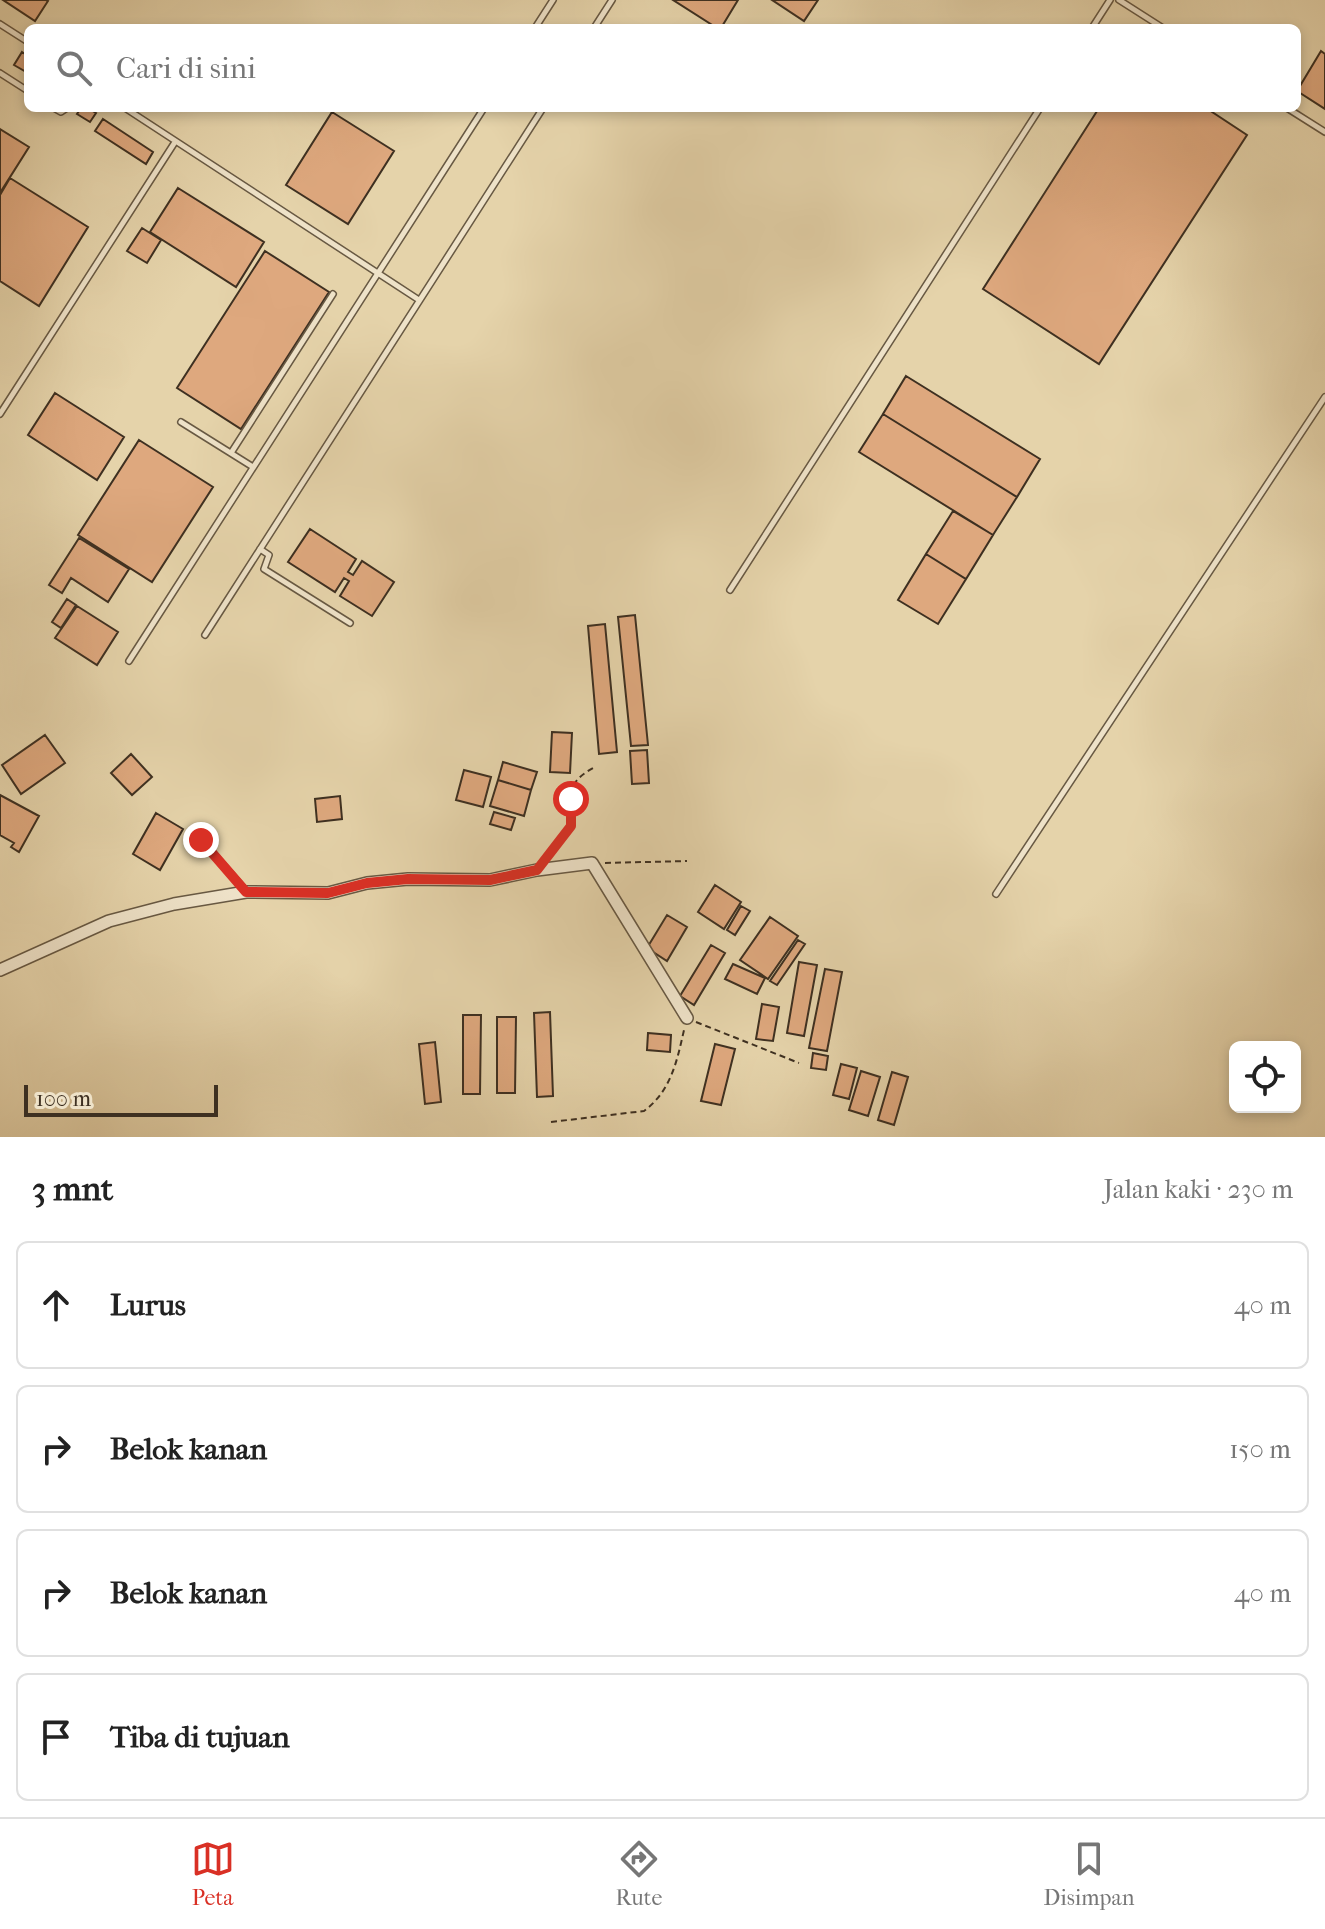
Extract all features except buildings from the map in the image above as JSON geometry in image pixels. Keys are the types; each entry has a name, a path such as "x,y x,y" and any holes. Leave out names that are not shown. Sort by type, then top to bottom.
{"street":[{"path":"0,970 109,921 174,904 246,892 328,893 367,883 408,879 490,880 592,863 687,1018"}],"lane":[{"path":"538,24 553,0"},
{"path":"597,24 612,0"},
{"path":"1095,24 1110,0"},
{"path":"1119,0 1157,24"},
{"path":"0,24 24,39"},
{"path":"0,73 24,88"},
{"path":"131,112 420,300"},
{"path":"129,661 481,112"},
{"path":"205,635 540,112"},
{"path":"730,590 1037,112"},
{"path":"1293,112 1325,132"},
{"path":"0,414 175,142"},
{"path":"231,453 333,294"},
{"path":"996,894 1325,397"},
{"path":"181,422 253,467"},
{"path":"260,549 269,555 264,569 350,623"},
{"path":"201,840 246,892"}],"path":[{"path":"537,870 571,826 571,799 575,784 593,768"},
{"path":"592,863 687,861"},
{"path":"551,1122 630,1114 644,1111 656,1102 676,1067 687,1018 799,1063"}],"route":[{"path":"201,840 220,858 246,892 328,893 367,883 408,879 490,880 537,870 571,826 571,799"}]}
